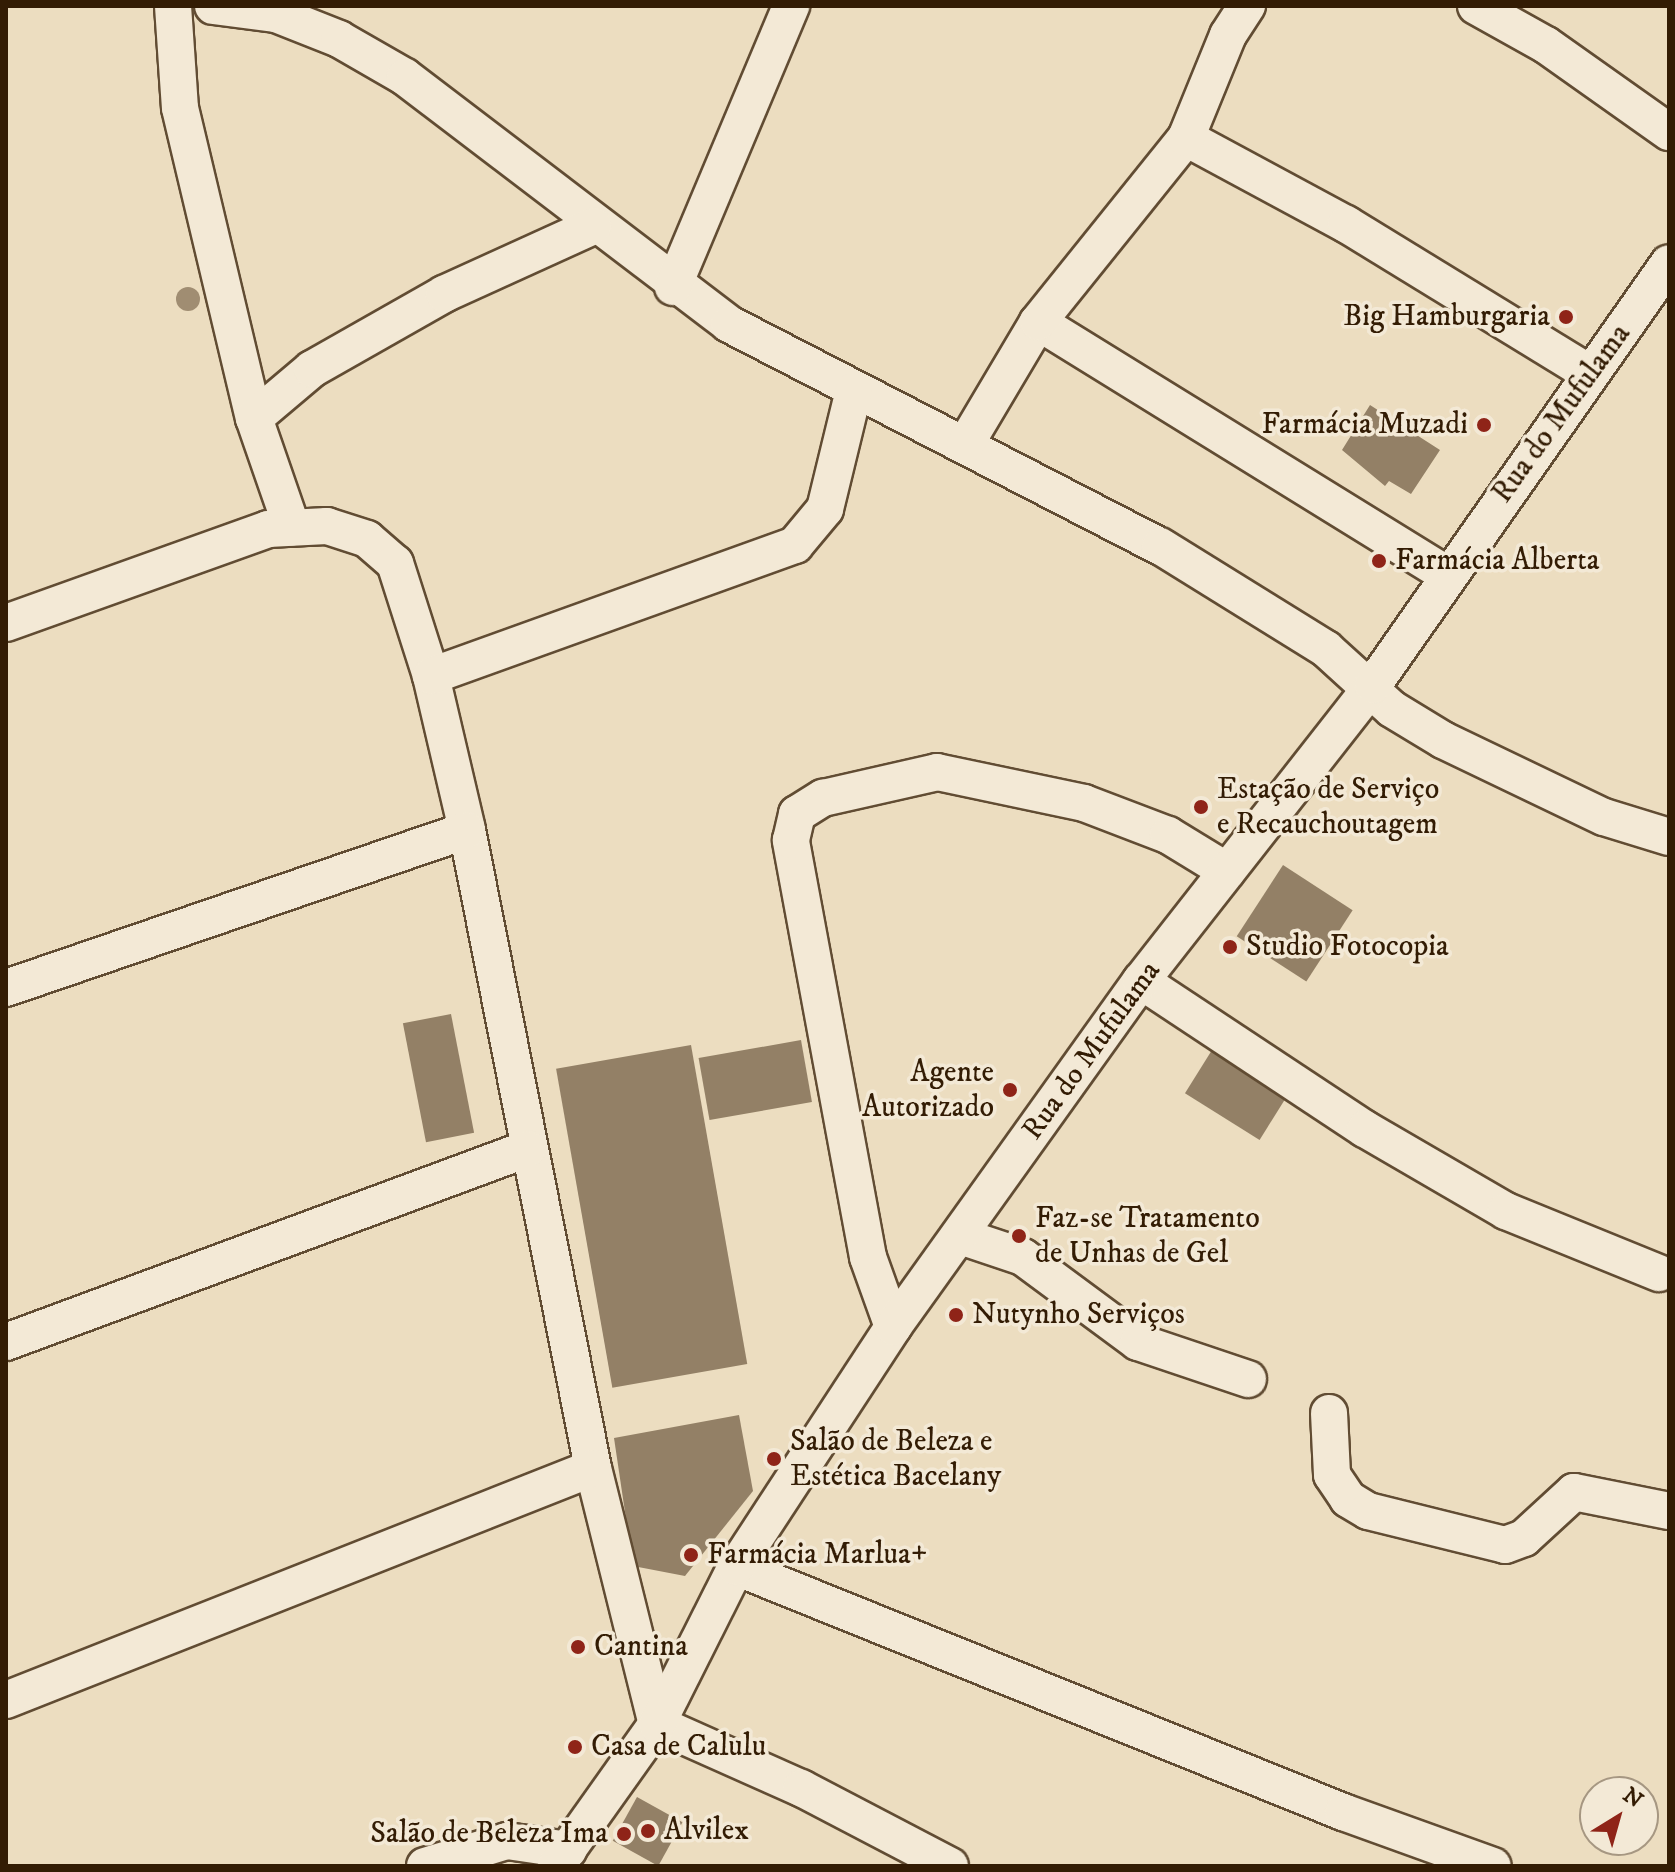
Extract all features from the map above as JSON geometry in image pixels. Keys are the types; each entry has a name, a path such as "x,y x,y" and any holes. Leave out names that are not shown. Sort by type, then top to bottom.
{"street":[{"path":"173,6 180,108 254,418 292,528"},
{"path":"213,6 276,14 339,39 405,77 673,287 786,357 1160,546 1373,685 1392,709 1443,740 1604,817 1669,837"},
{"path":"673,287 791,6"},
{"path":"965,445 1038,322 1186,138 1228,35 1247,6"},
{"path":"1476,6 1546,45 1669,132"},
{"path":"1186,138 1346,224 1591,374"},
{"path":"254,418 312,369 431,302 593,226"},
{"name":"Rua do Mufulama","path":"562,1858 657,1724 736,1567 893,1327 1141,981 1373,685 1446,574 1669,263"},
{"path":"1038,322 1446,574"},
{"path":"431,676 795,545 825,509 854,390"},
{"path":"6,623 268,529 327,526 367,539 395,563 431,676 467,830 527,1149 593,1468 657,1724 932,1862"},
{"path":"893,1327 868,1257 791,840 797,814 823,798 937,772 1084,803 1168,835 1227,871"},
{"path":"6,988 467,830"},
{"path":"1141,981 1365,1129 1506,1211 1659,1273"},
{"path":"6,1342 527,1149"},
{"path":"960,1236 1023,1257 1138,1342 1248,1379"},
{"path":"1329,1413 1332,1475 1348,1499 1368,1511 1505,1545 1524,1538 1574,1492 1669,1511"},
{"path":"6,1700 593,1468"},
{"path":"736,1567 1493,1866"},
{"path":"425,1866 507,1841 562,1858"}],"building":[{"path":"1370,405 1440,450 1411,494 1389,481 1385,486 1342,450"},
{"path":"1283,865 1353,910 1306,981 1237,936"},
{"path":"451,1014 474,1133 426,1142 403,1023"},
{"path":"801,1040 812,1102 710,1120 699,1058"},
{"path":"691,1045 747,1364 612,1388 556,1069"},
{"path":"1212,1050 1287,1097 1260,1140 1185,1093"},
{"path":"739,1415 753,1491 685,1576 633,1566 614,1438"},
{"name":"Alvilex","path":"637,1797 682,1822 658,1866 613,1841"}],"place":[{"name":"Big Hamburgaria","path":"1566,317"},
{"name":"Farmácia Muzadi","path":"1484,425"},
{"name":"Farmácia Alberta","path":"1379,561"},
{"name":"Estação de Serviço e Recauchoutagem","path":"1201,807"},
{"name":"Studio Fotocopia","path":"1230,947"},
{"name":"Agente Autorizado","path":"1010,1090"},
{"name":"Faz-se Tratamento de Unhas de Gel","path":"1019,1236"},
{"name":"Nutynho Serviços","path":"956,1315"},
{"name":"Salão de Beleza e Estética Bacelany","path":"774,1459"},
{"name":"Farmácia Marlua+","path":"691,1555"},
{"name":"Cantina","path":"578,1647"},
{"name":"Casa de Calulu","path":"575,1747"},
{"name":"Alvilex","path":"648,1831"},
{"name":"Salão de Beleza Ima","path":"624,1834"}]}
